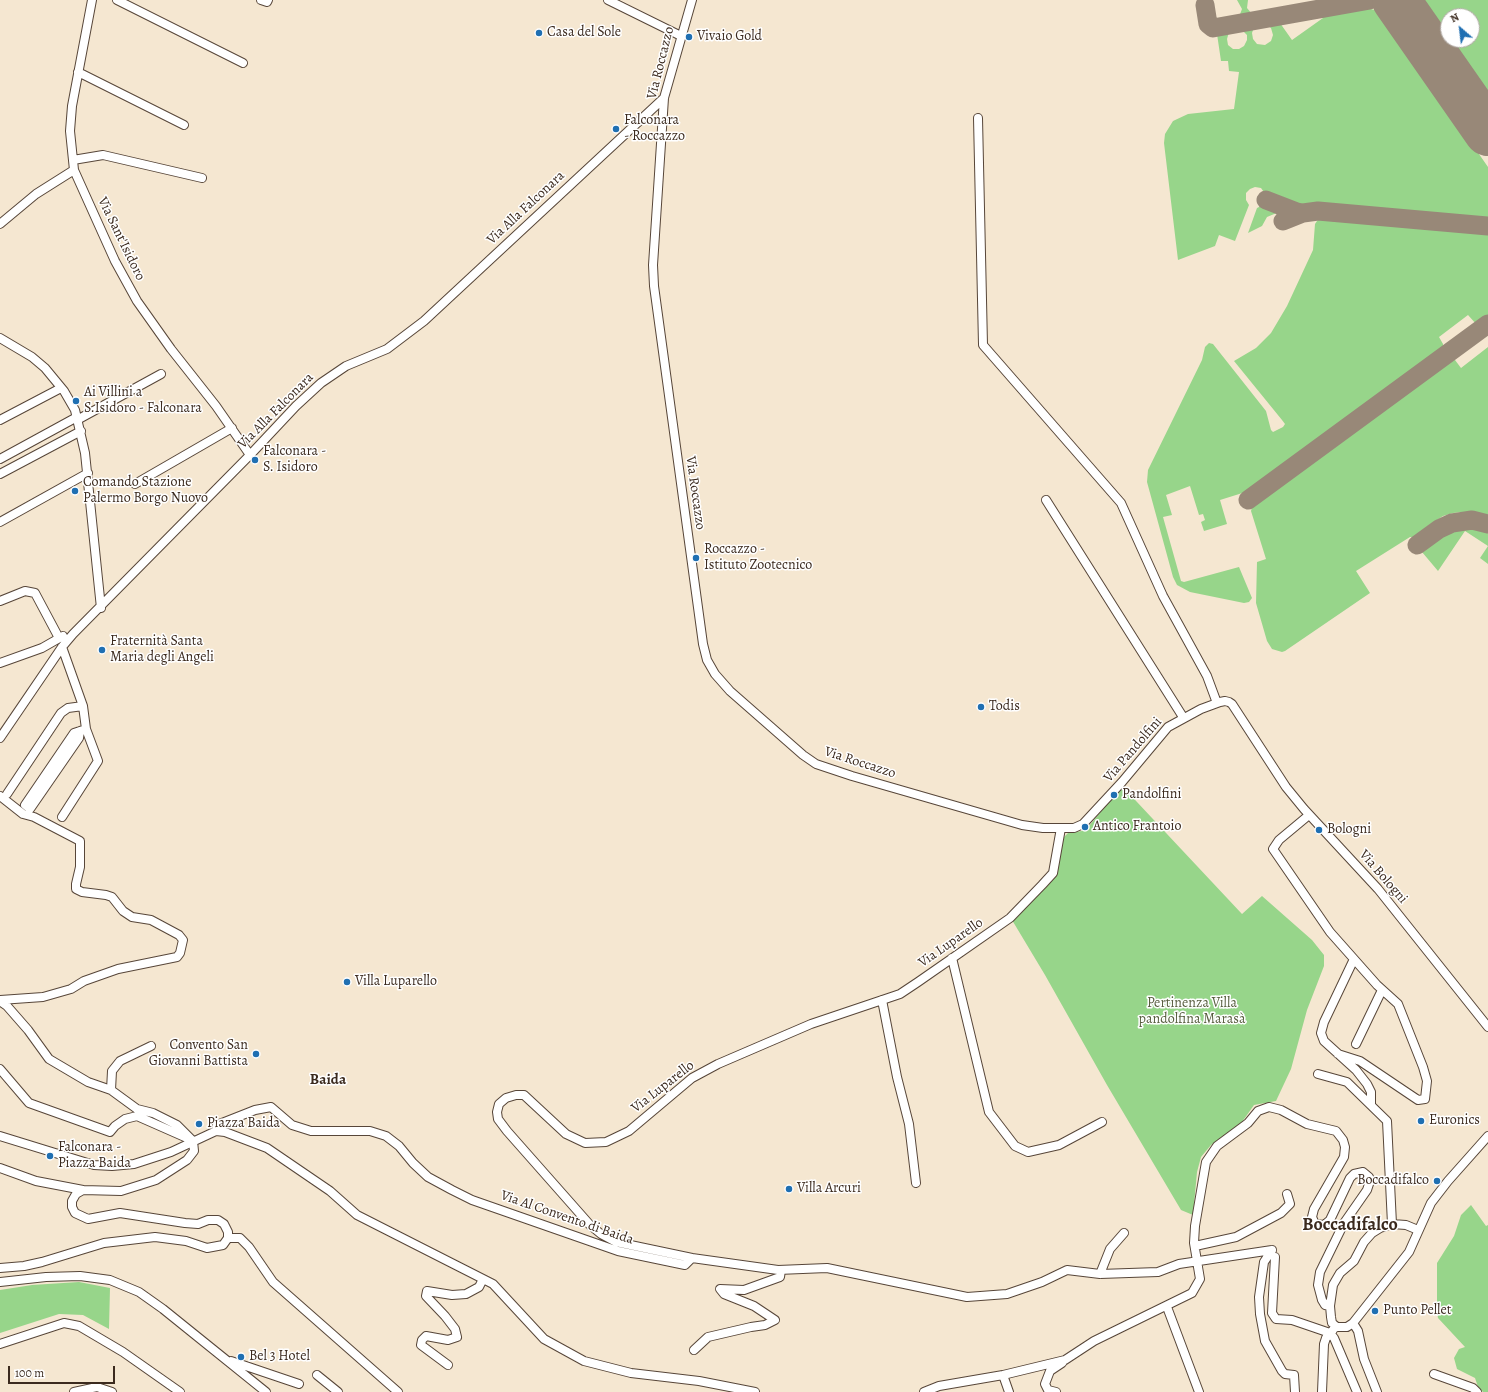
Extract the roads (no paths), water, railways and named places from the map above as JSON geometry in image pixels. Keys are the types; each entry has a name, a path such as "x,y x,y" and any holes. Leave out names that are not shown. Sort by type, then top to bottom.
{"street":[{"name":"Via Sant'Isidoro","path":"92,0 72,106 70,131 74,170 115,260 137,301 232,428 250,455"},
{"path":"116,0 243,63"},
{"path":"261,0 267,2 268,0"},
{"path":"608,0 681,36"},
{"name":"Via Roccazzo","path":"692,0 664,98 654,286 707,660 715,674 730,691 803,755 816,764 831,770 1022,825 1061,828"},
{"path":"78,72 184,125"},
{"name":"Via Alla Falconara","path":"0,738 62,647 73,634 101,608 296,406 321,383 346,366 386,349 424,321 664,98"},
{"path":"978,118 983,345 1121,504 1164,596 1207,676 1217,703"},
{"path":"73,160 103,155 202,178"},
{"path":"0,224 36,194 74,170"},
{"path":"0,338 32,357 45,368 62,388 74,410 81,431 88,473 101,608"},
{"path":"0,459 161,374"},
{"path":"0,420 62,388"},
{"path":"135,484 232,428"},
{"path":"0,474 81,431"},
{"path":"0,522 88,473"},
{"path":"1046,500 1183,717"},
{"path":"0,601 25,591 34,593 59,638"},
{"path":"0,663 42,648 59,638 73,634"},
{"path":"62,647 83,706 83,730 98,761 62,817"},
{"name":"Via Pandolfini","path":"1061,828 1074,828 1083,824 1126,777 1168,727 1183,717 1217,703 1225,701 1232,704"},
{"name":"Via Bologni","path":"1232,704 1286,787 1309,815 1378,889 1488,1027"},
{"path":"0,1000 43,997 64,992 84,981 125,967 177,957 180,953 183,940 179,935 151,920 132,917 123,912 112,897 76,890 80,867 80,841 34,817 23,814 3,795 61,713 68,708 83,706"},
{"path":"83,730 30,809 25,805 74,733 83,730"},
{"path":"1309,815 1279,840 1273,849 1315,911 1354,959 1382,990 1398,1004 1411,1035 1427,1081 1425,1099 1418,1100 1360,1061 1338,1054"},
{"name":"Via Luparello","path":"692,1258 616,1242 601,1234 590,1225 506,1131 498,1119 497,1112 499,1104 506,1098 516,1095 524,1095 566,1134 585,1143 606,1142 628,1130 692,1078 718,1064 812,1024 900,994 1010,918 1052,873 1061,828"},
{"path":"952,958 989,1112 1016,1146 1028,1152 1059,1145 1102,1122"},
{"path":"1354,959 1324,1022 1321,1034 1324,1040 1367,1084 1371,1092 1371,1105"},
{"path":"1356,1044 1382,990"},
{"path":"0,1000 28,1030 49,1059 88,1082 111,1090 137,1109 153,1113 176,1125 193,1141 194,1151 187,1160 156,1180 121,1191 83,1190 36,1181 0,1168"},
{"path":"882,1000 897,1077 909,1124 916,1183"},
{"path":"111,1090 112,1071 120,1061 151,1046"},
{"path":"0,1069 29,1103 110,1132 115,1126 126,1119 137,1116 193,1141"},
{"path":"1318,1074 1347,1082 1387,1121 1392,1224"},
{"name":"Via Al Convento di Baida","path":"216,1131 217,1125 255,1110 271,1107 292,1125 311,1131 370,1131 386,1136 399,1146 413,1163 428,1177 472,1200 618,1251 685,1265 692,1258 781,1270 827,1268 967,1297 1007,1294 1042,1282 1067,1270 1100,1274 1158,1272 1179,1264 1273,1254"},
{"path":"1056,1392 1048,1390 1045,1384 1050,1371 1094,1341 1167,1307 1192,1293 1200,1279 1195,1246 1195,1226 1206,1162 1217,1146 1248,1123 1258,1111 1269,1107 1275,1108 1308,1124 1336,1131 1343,1140 1345,1147 1344,1157 1314,1209 1313,1221 1319,1226 1324,1225 1330,1220 1350,1178 1354,1174 1363,1172 1369,1177 1370,1181 1367,1190 1344,1223 1320,1272 1318,1285 1322,1300 1325,1305 1330,1306"},
{"path":"0,1136 94,1165 112,1166 134,1164 171,1152 216,1131 224,1132 267,1148 330,1191 356,1215 493,1284 544,1339 584,1361 632,1373 698,1381 752,1392"},
{"path":"1273,1254 1272,1313 1276,1319 1292,1320 1333,1330 1347,1327 1353,1323 1409,1252 1431,1203 1448,1181 1488,1136"},
{"path":"0,1268 24,1266 42,1262 104,1243 155,1237 186,1241 207,1248 216,1248 223,1245 228,1238 228,1232 224,1224 218,1220 208,1220 198,1224 120,1214 88,1219 80,1217 75,1213 72,1201 76,1194 83,1190"},
{"path":"1195,1246 1236,1237 1281,1213 1290,1204 1287,1194"},
{"path":"1357,1392 1334,1338 1330,1306 1333,1285 1340,1273 1354,1261 1364,1242 1372,1233 1380,1228 1392,1224 1406,1225 1418,1230"},
{"path":"1100,1274 1110,1249 1124,1233"},
{"path":"228,1238 240,1238 249,1247 273,1282 398,1392"},
{"path":"1273,1254 1264,1262 1259,1297 1260,1314 1266,1341 1282,1371 1285,1374 1294,1375 1295,1392"},
{"path":"694,1350 708,1337 765,1325 775,1320 754,1306 724,1294 720,1289 744,1290 780,1277 781,1270"},
{"path":"0,1282 46,1277 80,1276 110,1280 139,1292 163,1309 266,1392"},
{"path":"448,1365 421,1345 422,1340 426,1336 448,1340 457,1337 455,1329 426,1296 427,1291 452,1295 466,1294 479,1286 483,1279"},
{"path":"1167,1307 1199,1392"},
{"path":"0,1344 64,1323 79,1326 123,1352 180,1392"},
{"path":"1353,1323 1358,1330 1364,1359 1377,1392"},
{"path":"1322,1392 1324,1344 1333,1330"},
{"path":"224,1358 299,1384"},
{"path":"924,1392 939,1386 1003,1375 1066,1360"},
{"path":"1434,1374 1473,1388 1477,1392"},
{"path":"317,1375 338,1392"},
{"path":"1003,1375 1009,1392"},
{"path":"74,1392 97,1387 112,1392"}],"place":[{"name":"Casa del Sole","path":"539,33"},
{"name":"Vivaio Gold","path":"689,37"},
{"name":"Falconara - Roccazzo","path":"616,129"},
{"name":"Ai Villini a S.Isidoro - Falconara","path":"76,401"},
{"name":"Falconara - S. Isidoro","path":"255,460"},
{"name":"Comando Stazione Palermo Borgo Nuovo","path":"75,491"},
{"name":"Roccazzo - Istituto Zootecnico","path":"696,558"},
{"name":"Fraternità Santa Maria degli Angeli","path":"102,650"},
{"name":"Todis","path":"981,707"},
{"name":"Pandolfini","path":"1114,795"},
{"name":"Antico Frantoio","path":"1085,827"},
{"name":"Bologni","path":"1319,830"},
{"name":"Villa Luparello","path":"347,982"},
{"name":"Convento San Giovanni Battista","path":"256,1054"},
{"name":"Euronics","path":"1421,1121"},
{"name":"Piazza Baida","path":"199,1124"},
{"name":"Falconara - Piazza Baida","path":"50,1156"},
{"name":"Boccadifalco","path":"1437,1181"},
{"name":"Villa Arcuri","path":"789,1189"},
{"name":"Punto Pellet","path":"1375,1311"},
{"name":"Bel 3 Hotel","path":"241,1357"}],"district":[{"name":"Baida","path":"328,1080"},
{"name":"Boccadifalco","path":"1350,1226"}],"park label":[{"name":"Pertinenza Villa pandolfina Marasà","path":"1192,1012"}]}
